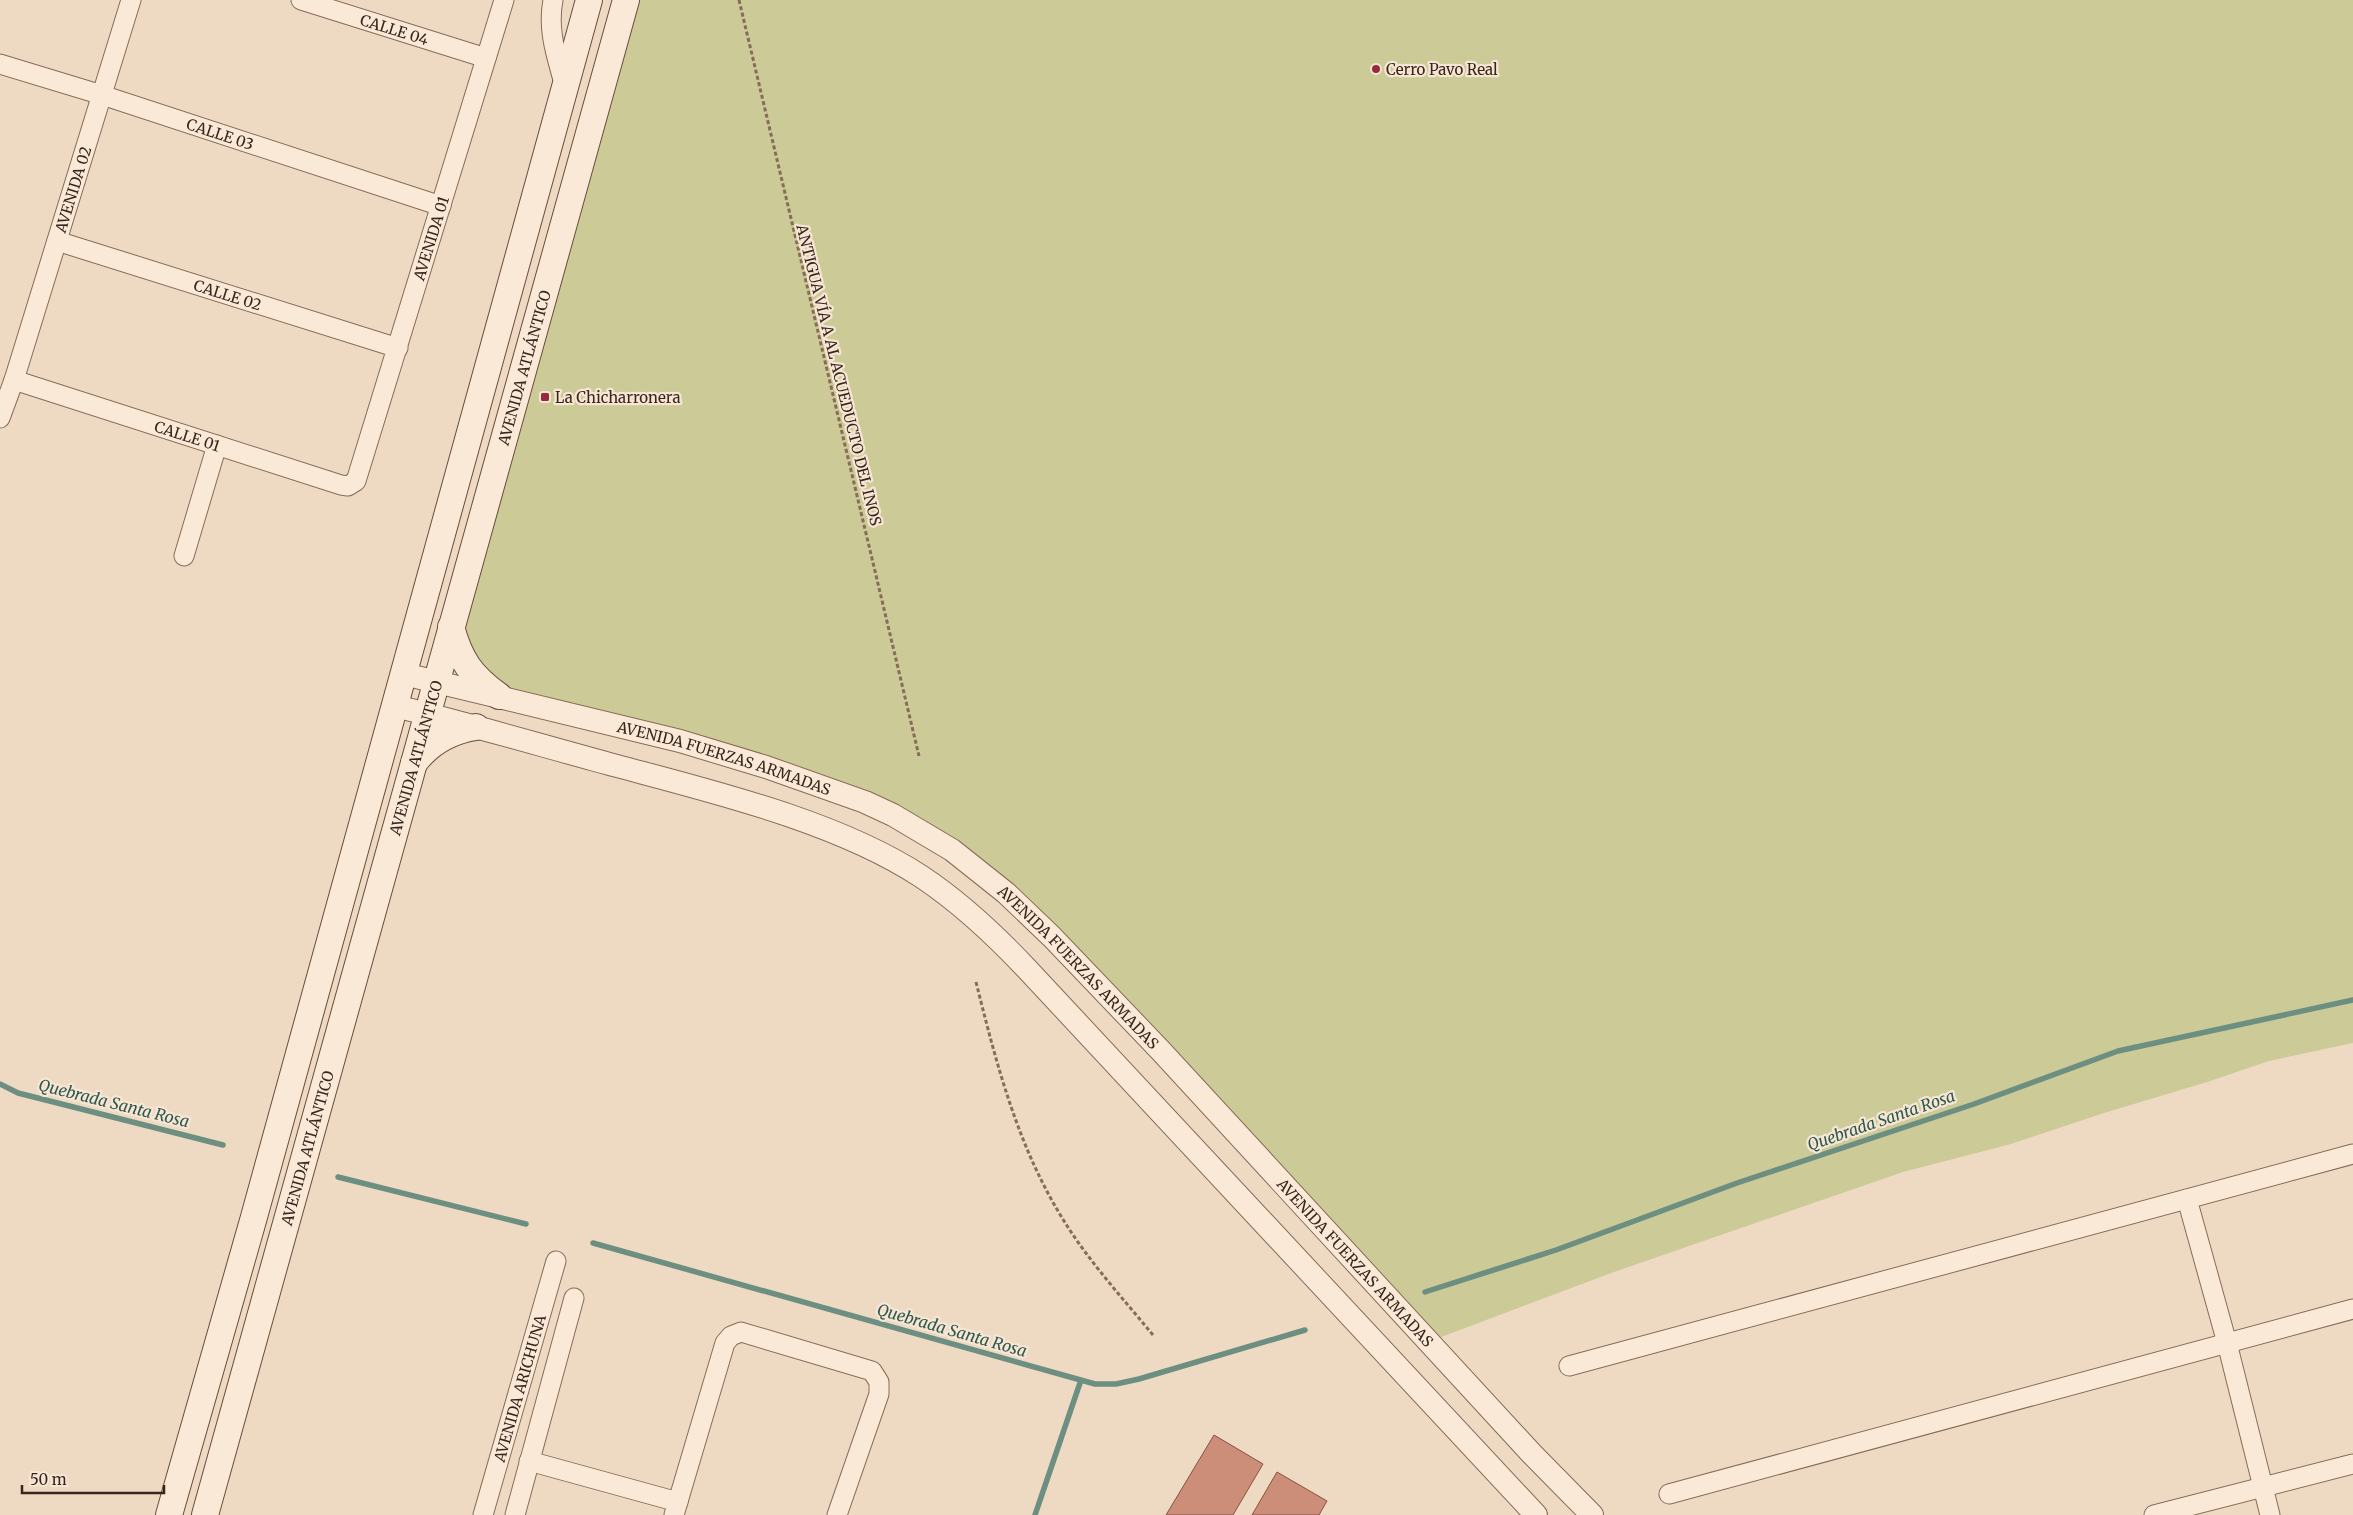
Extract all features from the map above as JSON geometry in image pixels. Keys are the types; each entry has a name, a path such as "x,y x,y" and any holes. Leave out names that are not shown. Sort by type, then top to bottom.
{"main road":[{"path":"169,1515 404,674 589,0"},
{"name":"AVENIDA ATLÁNTICO","path":"204,1515 626,0"},
{"path":"451,627 456,648 471,674 498,696"},
{"path":"413,764 433,743 460,730 476,727"}],"street":[{"name":"AVENIDA 02","path":"0,418 14,380 132,0"},
{"name":"CALLE 04","path":"300,0 486,58"},
{"name":"AVENIDA 01","path":"359,476 504,0"},
{"path":"553,0 550,16 551,36 565,87"},
{"name":"CALLE 03","path":"0,64 102,95 442,206"},
{"name":"CALLE 02","path":"57,241 398,348"},
{"name":"CALLE 01","path":"14,380 341,485 352,484 359,476"},
{"path":"184,556 217,445"},
{"name":"AVENIDA FUERZAS ARMADAS","path":"404,674 680,741 835,790 893,815 952,850 982,872 1045,931 1147,1037 1482,1401 1592,1515"},
{"path":"395,706 686,784 825,830 891,859 947,895 997,938 1040,982 1536,1515"},
{"path":"1570,1366 2353,1154"},
{"path":"2187,1199 2227,1344 2270,1515"},
{"name":"AVENIDA ARICHUNA","path":"483,1515 556,1261"},
{"path":"515,1515 574,1298"},
{"path":"1669,1494 2353,1309"},
{"path":"529,1461 676,1508 725,1343 731,1336 741,1332 872,1371 879,1382 879,1394 837,1515"},
{"path":"2154,1515 2353,1464"}],"path":[{"name":"ANTIGUA VÍA A AL ACUEDUCTO DEL INOS","path":"739,0 919,756"},
{"path":"976,982 1008,1103 1046,1190 1058,1213 1094,1263 1153,1335"}],"shaded area":[{"path":"626,0 2353,0 2353,1043 2269,1061 2011,1144 1903,1172 1614,1272 1428,1342 1052,937 893,815 499,696 456,648"}],"building":[{"path":"1214,1435 1263,1464 1233,1515 1166,1515"},
{"path":"1277,1472 1327,1501 1319,1515 1252,1515"}],"waterway":[{"name":"Quebrada Santa Rosa","path":"1425,1292 1556,1250 1737,1183 1974,1104 2118,1051 2353,1000"},
{"name":"Quebrada Santa Rosa","path":"0,1084 18,1093 223,1145"},
{"name":"Quebrada Santa Rosa","path":"338,1177 526,1224"},
{"name":"Quebrada Santa Rosa","path":"593,1243 1095,1384 1116,1384 1139,1379 1305,1330"},
{"path":"1035,1515 1081,1380"}],"place":[{"name":"Cerro Pavo Real","path":"1376,69"},
{"name":"La Chicharronera","path":"545,397"}]}
